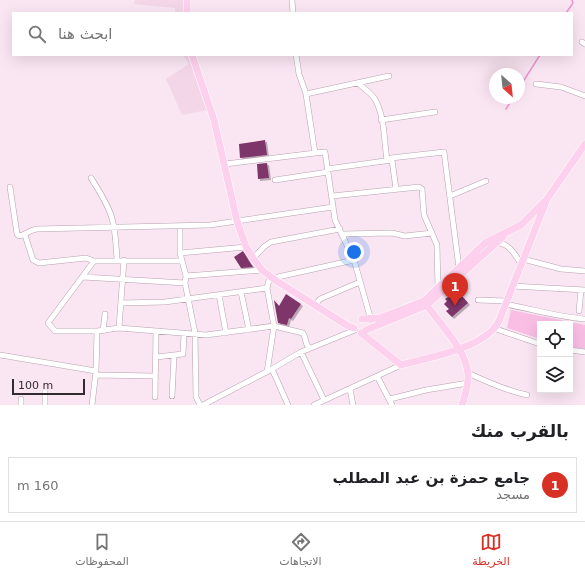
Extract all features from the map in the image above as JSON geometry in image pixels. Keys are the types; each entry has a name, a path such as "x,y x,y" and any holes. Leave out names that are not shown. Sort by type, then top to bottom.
{"main road":[{"path":"187,0 187,12"},
{"path":"192,56 214,120 237,221 246,247 253,258 262,270 272,278 359,330 401,365 459,349 496,329 547,199"},
{"path":"359,330 426,303 508,233 530,217 547,199 578,152 585,144"},
{"path":"359,330 356,321 362,319 371,320 426,303 438,289 485,243 508,233"},
{"path":"426,303 446,328 459,349 468,373 468,383 462,405"},
{"path":"359,330 367,324 362,319"}],"street":[{"path":"292,0 293,12"},
{"path":"296,56 299,74 306,94 315,154"},
{"path":"306,94 389,76"},
{"path":"358,83 376,100 396,189"},
{"path":"536,84 561,87 585,96"},
{"path":"381,120 435,112"},
{"path":"225,164 325,152 335,220 354,260 371,320"},
{"path":"275,180 389,160 391,158 444,152 459,268"},
{"path":"578,152 585,156"},
{"path":"91,178 107,203 116,227 118,260"},
{"path":"450,196 486,181"},
{"path":"10,187 17,234 19,236 25,235 29,230 37,229 180,226 237,221 333,207"},
{"path":"332,196 419,187 422,190 424,215 437,245 438,289"},
{"path":"180,226 180,253 186,276 188,300 195,333 196,397 202,405 269,371 301,352 359,330"},
{"path":"253,258 271,242 341,232 392,233 405,236 432,233"},
{"path":"25,235 33,260 39,263 86,258 94,261 182,261"},
{"path":"496,243 501,243 507,246 522,261 561,269 585,271"},
{"path":"180,253 246,247"},
{"path":"118,328 124,260"},
{"path":"288,405 269,371 274,326 267,288 272,278 354,260"},
{"path":"94,261 48,323 55,331 100,331 118,328 184,332 206,335 274,326 303,333 304,342 309,349"},
{"path":"186,276 262,270"},
{"path":"83,276 123,280 186,283"},
{"path":"315,305 320,299 360,282"},
{"path":"512,286 583,290 579,311"},
{"path":"121,302 165,302 188,300 267,288"},
{"path":"241,292 249,330"},
{"path":"219,295 226,333"},
{"path":"478,300 506,303 564,317 585,319"},
{"path":"92,405 100,331 105,314"},
{"path":"496,329 537,343"},
{"path":"155,397 156,331"},
{"path":"156,357 183,354 184,332"},
{"path":"573,350 585,352"},
{"path":"301,352 324,400"},
{"path":"0,355 96,373 155,376"},
{"path":"172,396 174,356"},
{"path":"314,405 401,365"},
{"path":"468,373 503,386 510,392 527,395"},
{"path":"377,376 392,405"},
{"path":"390,399 426,390 434,390 468,383"},
{"path":"45,387 45,405"},
{"path":"350,389 353,405"},
{"path":"21,399 21,405"},
{"path":"214,400 217,405"}],"shaded area":[{"path":"135,0 185,0 185,12 175,12 175,8 134,4"},
{"path":"184,56 189,56 207,110 182,115 166,79 189,64"},
{"path":"511,310 565,321 537,321 537,338 507,328"},
{"path":"573,323 585,325 585,349 573,347"}],"building":[{"path":"265,140 267,155 240,158 239,144"},
{"path":"267,163 269,178 258,179 257,164"},
{"path":"243,251 253,267 241,268 234,257"},
{"path":"286,294 301,304 291,319 289,318 287,325 278,323 274,300 279,306"},
{"path":"456,294 460,298 462,296 468,303 452,317 446,311 449,309 444,304 447,301 445,299 451,295 453,297"}],"waterway":[{"path":"567,12 573,3 572,0"},
{"path":"525,79 539,56"},
{"path":"506,109 509,104"}],"place":[{"name":"جامع حمزة بن عبد المطلب","path":"455,306"}]}
